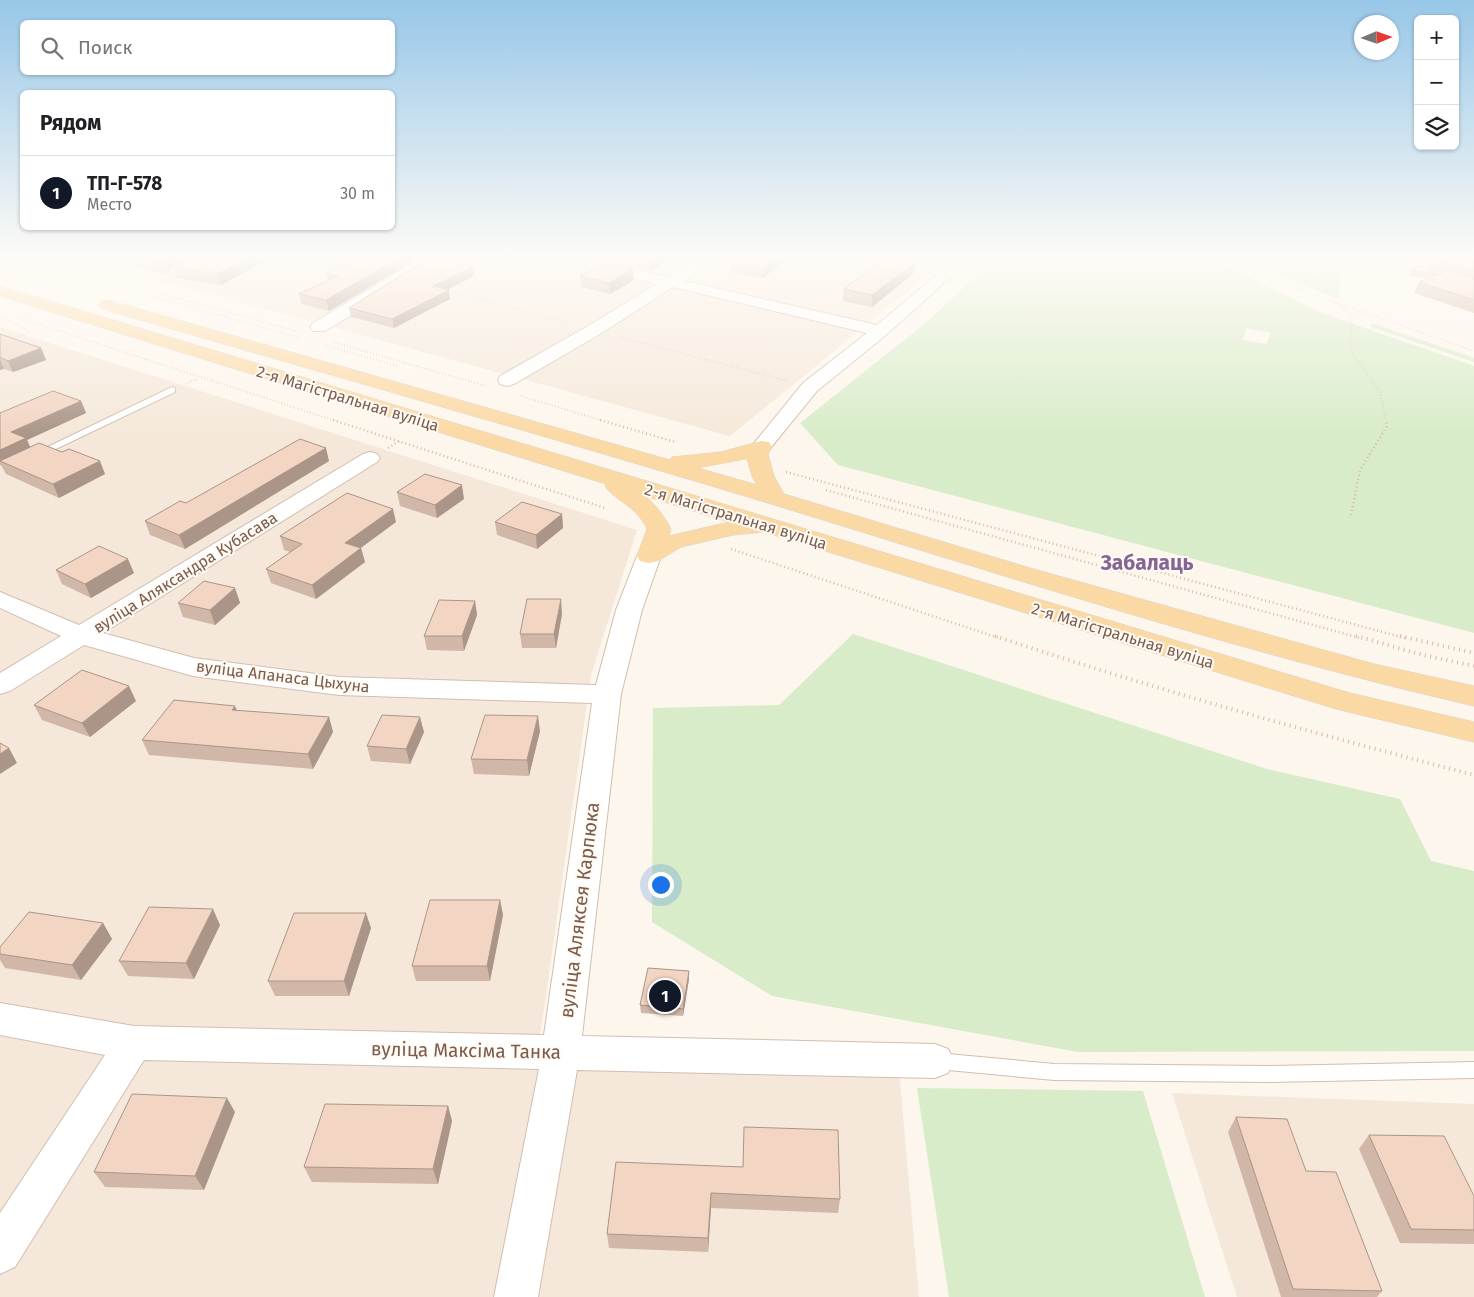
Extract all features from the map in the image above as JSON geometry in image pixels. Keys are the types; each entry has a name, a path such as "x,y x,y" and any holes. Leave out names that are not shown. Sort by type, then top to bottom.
{"main road":[{"name":"2-я Магістральная вуліца","path":"27,317 597,474 773,526 1010,602 1346,702 1474,732"},
{"name":"2-я Магістральная вуліца","path":"150,317 650,461 770,487 1021,573 1353,668 1474,696"},
{"path":"650,461 712,461 732,458 761,447"},
{"path":"761,447 757,454 770,487"},
{"path":"597,474 638,500 654,516 659,529 649,556"},
{"path":"649,556 673,542 733,528 773,526"}],"street":[{"path":"312,330 335,317"},
{"path":"500,384 615,317"},
{"path":"818,317 880,331"},
{"path":"761,447 810,386 897,317"},
{"name":"вуліца Аляксандра Кубасава","path":"0,685 370,458"},
{"name":"вуліца Аляксея Карпюка","path":"516,1297 561,1051 607,694 629,610 649,556"},
{"name":"вуліца Апанаса Цыхуна","path":"0,599 82,636 194,667 339,686 607,694"},
{"name":"вуліца Максіма Танка","path":"0,1019 134,1043 561,1051 935,1061"},
{"path":"0,1252 134,1043"}],"lane":[{"path":"26,460 172,390"},
{"path":"935,1061 1054,1072 1268,1074 1474,1070"}],"path":[{"path":"8,340 31,332 10,317"},
{"path":"258,317 312,330"},
{"path":"1351,515 1360,470 1387,426 1380,392 1351,352 1352,317"},
{"path":"1376,317 1474,351"},
{"path":"19,318 608,508"},
{"path":"333,342 500,384"},
{"path":"521,396 707,452 712,461"},
{"path":"770,487 791,472 1407,639 1474,654"},
{"path":"824,490 1404,650 1474,666"},
{"path":"726,548 1082,665 1321,735 1474,774"}],"shaded area":[{"path":"295,317 877,317 730,436"},
{"path":"0,327 637,530 591,675 535,1063 899,1070 919,1297 0,1297"},
{"path":"1172,1093 1474,1104 1474,1297 1237,1297"}],"green space":[{"path":"933,317 1332,317 1474,366 1474,633 838,465 800,423","holes":["1247,328 1271,333 1266,344 1242,340"]},
{"path":"1372,323 1474,358 1474,362 1371,327"},
{"path":"853,634 1267,769 1400,799 1431,861 1474,871 1474,1051 1078,1052 772,996 652,922 653,708 779,705"},
{"path":"917,1088 1143,1091 1205,1297 949,1297"}],"building":[{"path":"382,317 397,317 392,319"},
{"path":"0,334 41,348 8,361 0,357"},
{"path":"53,391 81,401 11,432 26,438 0,450 0,413"},
{"path":"300,439 326,448 179,535 145,521 180,501 186,503"},
{"path":"39,443 62,452 69,449 100,461 53,484 0,461"},
{"path":"425,474 462,485 435,505 397,492"},
{"path":"347,493 393,509 345,543 361,548 312,585 266,569 302,544 280,536"},
{"path":"522,502 562,514 536,535 495,522"},
{"path":"99,546 128,559 85,584 56,570"},
{"path":"204,581 235,588 210,610 178,603"},
{"path":"527,599 561,599 554,634 520,634"},
{"path":"439,600 475,601 462,636 424,636"},
{"path":"82,670 129,686 82,723 34,705"},
{"path":"174,700 235,706 232,710 329,717 308,754 142,740"},
{"path":"382,715 420,717 406,749 367,746"},
{"path":"485,715 538,716 527,760 471,759"},
{"path":"0,743 9,748 0,754"},
{"path":"430,900 500,900 487,966 412,966"},
{"path":"149,907 213,909 186,963 119,961"},
{"path":"29,912 103,923 72,965 0,954 0,947"},
{"path":"294,913 366,913 344,981 268,981"},
{"path":"648,968 689,971 683,1009 640,1005"},
{"path":"132,1094 227,1098 195,1176 94,1172"},
{"path":"325,1104 448,1106 433,1169 304,1167"},
{"path":"1236,1117 1287,1119 1306,1171 1336,1172 1382,1291 1293,1289"},
{"path":"744,1127 838,1130 840,1199 711,1193 708,1238 607,1234 616,1162 743,1167"},
{"path":"1369,1135 1444,1136 1474,1196 1474,1230 1411,1229"}],"place":[{"name":"ТП-Г-578","path":"665,996"}],"district":[{"name":"Забалаць","path":"1147,563"}]}
